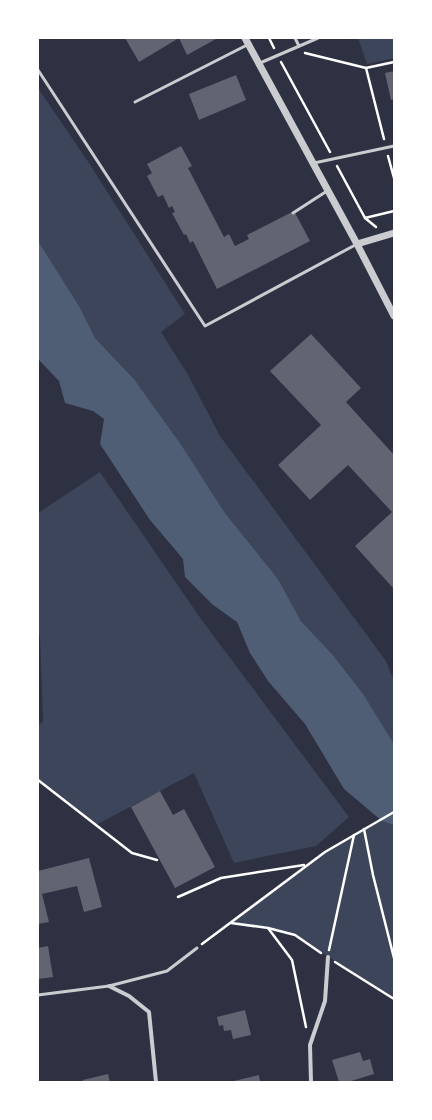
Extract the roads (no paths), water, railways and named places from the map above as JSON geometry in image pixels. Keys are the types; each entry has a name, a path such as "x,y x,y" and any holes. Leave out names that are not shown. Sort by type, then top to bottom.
{"street":[{"path":"247,41 357,244 394,316"},
{"path":"357,244 394,233"},
{"path":"311,1082 310,1045 325,1001 328,957"},
{"path":"109,986 129,996 148,1012 156,1082"}],"lane":[{"path":"295,38 300,46"},
{"path":"260,64 318,38"},
{"path":"135,102 247,41"},
{"path":"38,70 205,326 357,244"},
{"path":"314,164 394,146"},
{"path":"293,213 328,191"},
{"path":"38,995 109,986 167,971 197,948"}]}
